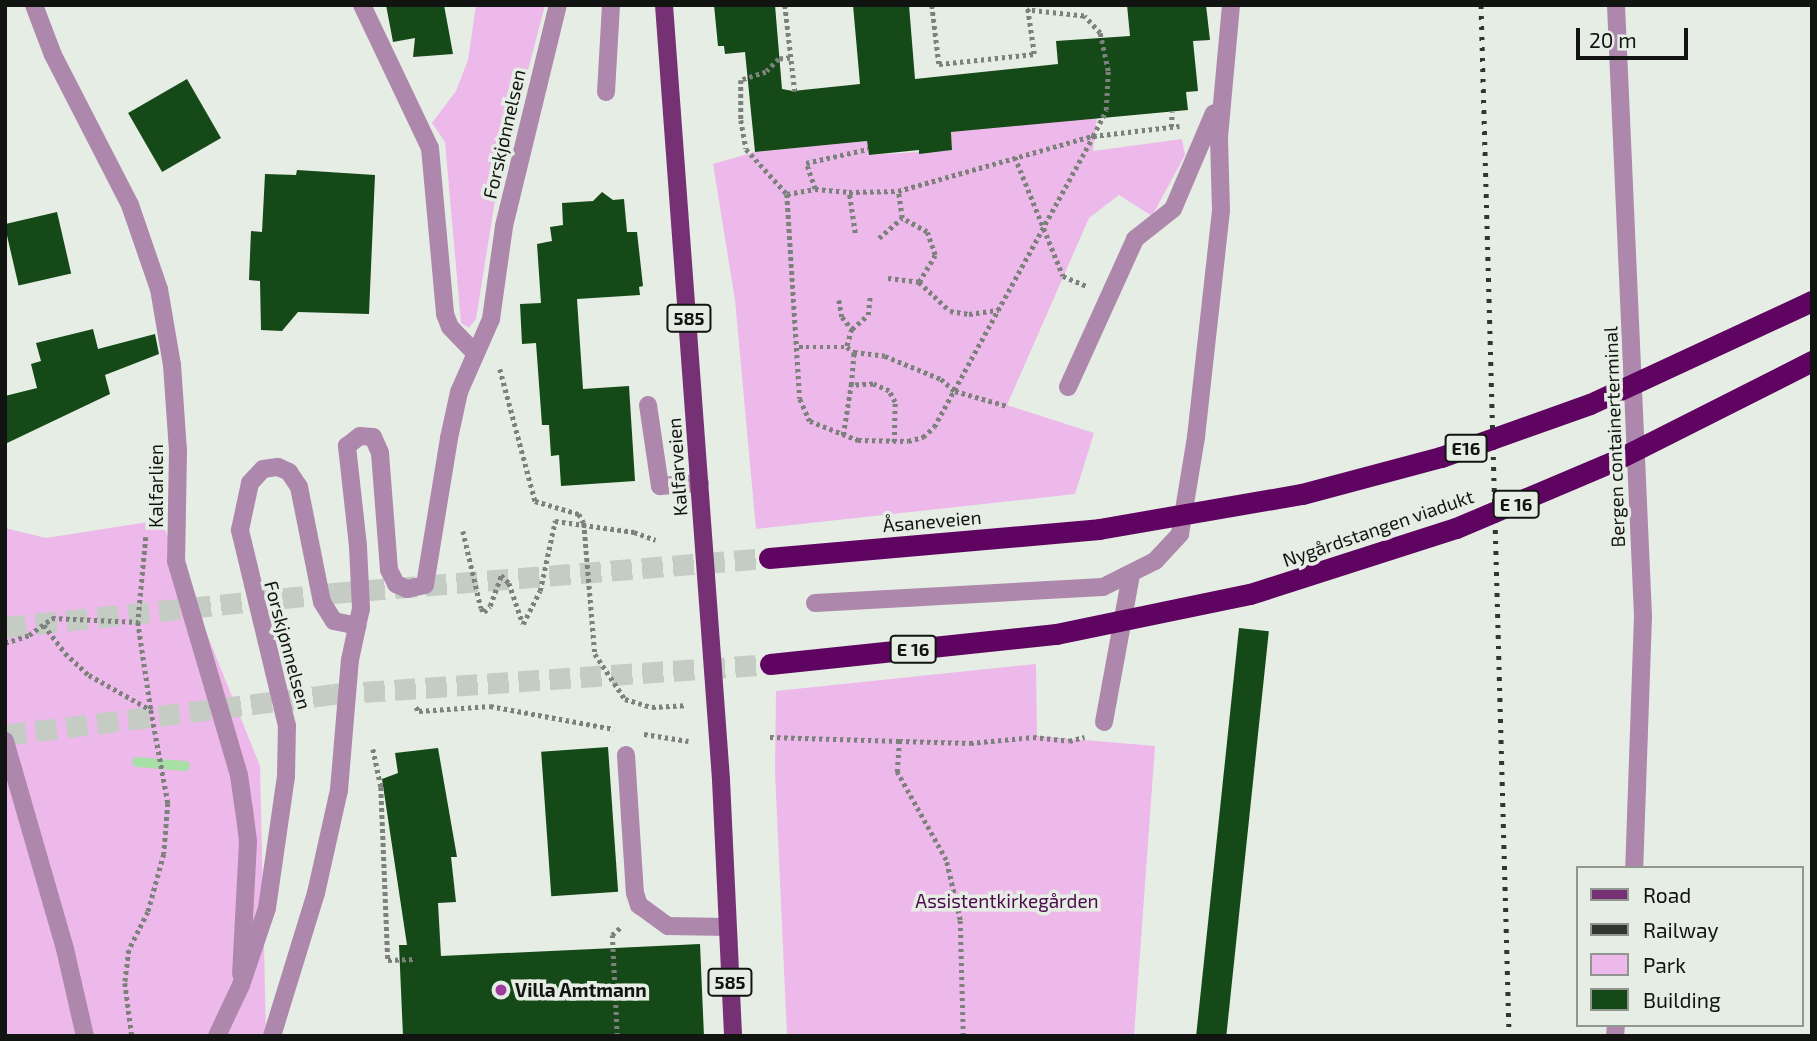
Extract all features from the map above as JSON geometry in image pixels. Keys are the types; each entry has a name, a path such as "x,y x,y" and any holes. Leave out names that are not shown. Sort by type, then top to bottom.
{"highway":[{"name":"Åsaneveien","path":"769,558 1099,529 1302,494 1441,457 1590,404 1812,301"},
{"name":"Nygårdstangen viadukt","path":"770,664 1056,634 1250,594 1456,528 1614,461 1812,361"}],"main road":[{"name":"Kalfarveien","path":"664,5 700,483 733,1036"}],"street":[{"name":"Kalfarlien","path":"34,5 53,55 130,205 159,289 172,365 178,450 176,561 239,775 245,820 241,985"},
{"path":"362,5 430,148 445,314 450,327 475,354"},
{"name":"Forskjønnelsen","path":"272,1036 324,860 339,790 350,660 361,608 358,546 347,446 360,436 373,437 380,453 389,570 396,584 407,589 425,585 449,438 475,354 491,319 504,226 558,5"},
{"path":"606,92 611,5"},
{"path":"815,603 1103,587 1155,561 1180,534 1196,437 1221,210 1219,137 1231,5"},
{"name":"Bergen containerterminal","path":"1616,5 1643,616 1634,866"},
{"path":"1068,387 1135,239 1173,209 1212,121 1223,84"},
{"path":"648,405 660,486 700,483"},
{"name":"Forskjønnelsen","path":"217,1036 241,985 267,908 286,776 287,726 240,530 250,483 263,469 278,467 289,472 299,487 323,602 334,621 357,626"},
{"path":"1104,722 1130,575"},
{"path":"5,741 65,949 85,1036"},
{"path":"626,755 635,892 643,907 668,926 727,927"}],"path":[{"path":"785,5 795,91"},
{"path":"790,58 779,59 766,72 741,80 747,149 787,194 799,346 800,399 810,421 843,435 894,442 923,437 955,391 1093,136 1106,110 1108,71 1100,33 1084,16 1027,8 1034,54 939,64 932,5"},
{"path":"1171,127 1172,112"},
{"path":"787,194 815,189 849,192 898,191 1093,136 1212,121"},
{"path":"815,189 806,163 868,149"},
{"path":"1015,157 1063,276 1109,296"},
{"path":"898,191 902,218"},
{"path":"849,192 855,233"},
{"path":"879,238 902,218"},
{"path":"902,218 927,232 933,243 935,255 919,282"},
{"path":"888,278 919,282 950,311 969,314 999,310"},
{"path":"847,347 852,329 869,315 870,297"},
{"path":"839,300 842,317 852,329"},
{"path":"799,346 847,347 854,352 885,356 914,366 955,391 1007,406"},
{"path":"843,435 854,352"},
{"path":"502,373 535,501 579,514 584,523 595,653 625,699 652,706 685,705"},
{"path":"851,385 873,384 890,391 897,412 894,442"},
{"path":"460,520 481,608 484,612 490,607 501,575 509,583 523,624 541,591 551,525 562,519 656,540"},
{"path":"132,1036 125,983 129,950 148,912 164,854 168,803 138,622 147,533"},
{"path":"5,643 13,643 52,618 138,622"},
{"path":"44,625 65,653 89,675 151,710"},
{"path":"416,707 419,711 490,706 619,730"},
{"path":"346,720 369,723 381,787 388,960 415,959"},
{"path":"770,737 970,743 1033,737 1069,741 1091,735 1104,722"},
{"path":"633,732 688,741"},
{"path":"899,741 897,772 946,860 960,920 963,1036"},
{"path":"617,1036 611,936 643,907"}],"green space":[{"path":"476,5 545,5 496,194 476,319 469,328 461,323 445,142 432,123 456,91 468,60"},
{"path":"1097,117 1093,151 1182,139 1185,155 1152,216 1119,195 1089,218 1007,405 1094,433 1075,494 756,529 735,300 713,164 755,152 867,141 869,155 952,150 951,132"},
{"path":"161,520 260,766 266,1036 5,1036 5,528 46,538"},
{"name":"Assistentkirkegården","path":"1036,664 1037,736 1155,746 1134,1036 787,1036 775,772 776,691"}],"building":[{"path":"386,5 444,5 453,54 413,57 415,38 393,42"},
{"path":"714,5 775,5 782,89 793,91 860,84 853,5 909,5 915,79 1058,64 1056,41 1130,36 1127,5 1206,5 1210,40 1193,41 1198,91 1186,92 1188,110 951,132 952,150 919,154 919,150 869,155 867,141 755,152 745,52 725,54 724,46 718,46"},
{"path":"187,79 221,138 162,172 128,113"},
{"path":"297,170 375,175 369,314 298,312 282,331 261,330 260,281 249,280 251,231 262,232 265,174 296,175"},
{"path":"602,192 613,200 624,199 627,232 637,232 643,286 639,287 640,295 577,299 583,389 629,386 635,481 561,486 559,455 551,456 549,425 542,425 536,343 522,344 520,304 541,303 537,244 552,241 550,227 563,225 562,203 593,201"},
{"path":"57,212 71,273 19,286 5,224"},
{"path":"93,329 98,349 155,334 159,354 105,375 110,394 5,444 5,396 37,388 31,364 41,361 36,343"},
{"path":"1239,628 1269,631 1226,1036 1196,1035"},
{"path":"608,747 618,892 551,896 541,752"},
{"path":"438,748 457,857 451,857 456,902 438,903 441,956 700,944 704,1036 403,1036 399,945 407,945 382,779 398,773 395,753"}],"waterway":[{"path":"137,762 185,766"}],"tunnel":[{"path":"5,627 333,593 769,558"},
{"path":"5,735 333,694 770,664"}],"railway":[{"path":"1481,5 1509,1036"}],"place":[{"name":"Villa Amtmann","path":"501,990"}]}
